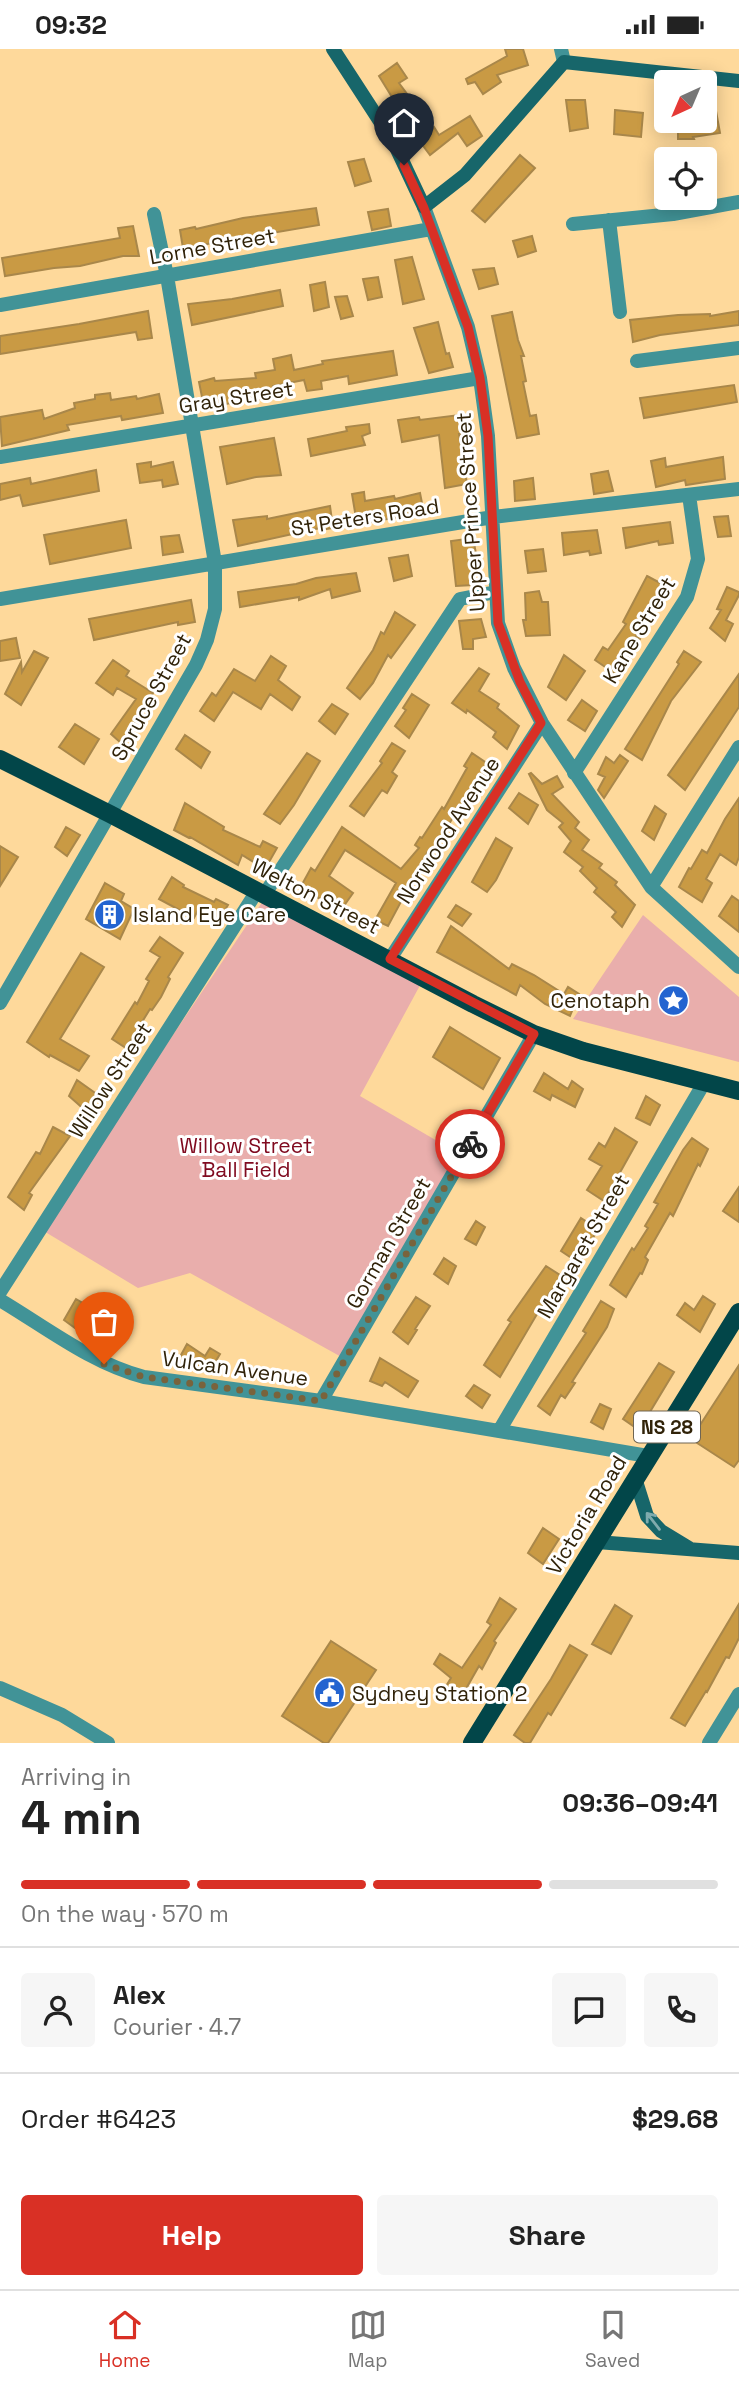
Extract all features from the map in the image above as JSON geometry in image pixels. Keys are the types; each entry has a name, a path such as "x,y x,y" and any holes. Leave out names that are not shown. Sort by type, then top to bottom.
{"main road":[{"name":"Welton Street","path":"0,759 534,1034 583,1051 739,1091"},
{"name":"Victoria Road","path":"472,1743 739,1312"}],"street":[{"name":"Upper Prince Street","path":"333,49 394,143 424,208 468,327 480,378 488,436 498,623 520,682 541,723 651,887 739,967"},
{"path":"424,208 465,175 563,55 739,81"},
{"path":"573,225 673,214 739,202"},
{"name":"Spruce Street","path":"0,1003 204,648 216,599 215,563 167,276 154,214"},
{"path":"609,220 620,311"},
{"name":"Lorne Street","path":"0,305 431,229"},
{"path":"637,361 739,348"},
{"name":"Gray Street","path":"0,457 480,378"},
{"name":"St Peters Road","path":"0,599 493,517 739,489"},
{"name":"Kane Street","path":"574,773 687,597 698,559 689,495"},
{"name":"Willow Street","path":"0,1292 260,893 460,599 496,591"},
{"name":"Norwood Avenue","path":"390,959 541,723"},
{"path":"651,887 739,747"},
{"name":"Gorman Street","path":"321,1401 534,1034"},
{"name":"Margaret Street","path":"499,1431 704,1083"},
{"name":"Vulcan Avenue","path":"0,1300 95,1359 144,1377 321,1401 648,1456"},
{"path":"635,1478 647,1516 661,1531 690,1549"},
{"path":"597,1542 739,1553"},
{"path":"0,1688 62,1715 108,1743"},
{"path":"709,1743 739,1694"}],"green space":[{"name":"Willow Street Ball Field","path":"267,895 424,978 360,1096 463,1156 345,1359 190,1273 138,1288 42,1230"},
{"path":"643,915 739,997 739,1062 573,1019"}],"building":[{"path":"505,49 523,49 528,65 497,75 501,82 483,94 475,82 468,84 466,79 507,56"},
{"path":"397,63 407,78 399,83 416,106 398,119 390,106 395,102 379,76"},
{"path":"566,100 585,100 588,128 570,131"},
{"path":"615,110 643,113 641,137 614,134"},
{"path":"470,116 482,136 467,146 458,133 430,155 415,135 427,125 430,130 434,127 439,135"},
{"path":"718,122 720,133 693,137 694,139 678,139 678,133 718,133"},
{"path":"520,155 535,168 485,222 472,211"},
{"path":"364,159 371,181 355,186 348,162"},
{"path":"316,208 319,225 183,248 180,230"},
{"path":"388,209 391,226 372,230 368,212"},
{"path":"133,226 139,256 123,256 80,266 5,276 2,258 120,238 118,228"},
{"path":"532,236 536,251 518,257 513,241"},
{"path":"412,257 424,299 403,304 395,260"},
{"path":"494,268 498,284 479,289 473,270"},
{"path":"378,277 382,297 368,300 363,279"},
{"path":"325,282 329,307 314,311 310,285"},
{"path":"280,290 283,306 192,325 188,304"},
{"path":"347,296 353,316 341,319 335,297"},
{"path":"148,311 152,338 138,340 136,332 0,354 0,336"},
{"path":"739,311 739,325 660,335 633,342 630,320 678,315 710,316"},
{"path":"512,312 524,356 521,356 526,381 523,382 530,416 536,415 539,434 517,438 492,316"},
{"path":"438,322 446,354 449,353 453,367 429,373 414,328"},
{"path":"393,351 397,375 349,384 348,376 321,381 322,389 307,391 304,380 273,386 275,397 204,407 199,382 214,378 215,381 256,378 255,373 275,370 273,359 291,355 294,370 323,364 322,361"},
{"path":"734,385 737,402 644,418 640,398"},
{"path":"110,393 111,400 136,396 137,399 159,394 163,413 122,420 121,416 67,425 69,430 2,446 0,417 42,410 44,419 75,408 74,403"},
{"path":"459,415 462,434 459,434 467,484 445,488 439,435 402,442 398,420"},
{"path":"369,424 370,433 362,436 365,445 311,456 308,439 347,431 346,427"},
{"path":"274,438 281,475 256,477 227,484 220,447"},
{"path":"723,457 725,479 686,485 685,480 656,487 651,461 665,458 666,467"},
{"path":"151,462 151,467 173,462 178,484 163,487 162,480 140,483 137,464"},
{"path":"96,470 99,491 23,506 20,495 0,500 0,484 30,478 31,484"},
{"path":"608,471 613,491 594,494 591,474"},
{"path":"533,478 535,499 515,501 514,481"},
{"path":"364,492 365,501 394,496 395,499 420,493 424,513 357,524 352,494"},
{"path":"330,506 333,528 320,528 238,546 233,520 267,516 267,519"},
{"path":"728,516 731,536 718,537 714,517"},
{"path":"126,520 131,548 50,564 44,535"},
{"path":"670,522 673,543 659,545 658,541 626,548 623,528"},
{"path":"597,530 601,553 590,555 589,551 564,555 562,533"},
{"path":"179,535 183,552 163,555 161,537"},
{"path":"473,538 477,559 470,560 473,585 456,586 451,541"},
{"path":"543,549 546,571 528,573 525,551"},
{"path":"408,555 412,576 394,581 389,558"},
{"path":"356,573 360,591 332,598 330,589 299,600 299,597 240,607 238,592"},
{"path":"647,576 664,585 636,636 640,639 617,675 595,660 603,647 608,650 626,624 623,622"},
{"path":"727,587 739,592 739,595 726,620 733,624 725,641 710,628 721,610 717,609"},
{"path":"539,591 542,602 548,602 550,635 526,636 523,620 526,620 525,593"},
{"path":"191,600 195,622 178,625 178,622 94,640 89,619"},
{"path":"395,612 415,625 391,658 388,655 373,683 360,699 347,688 373,650 381,632 384,634"},
{"path":"481,619 486,637 473,639 473,649 463,649 459,621"},
{"path":"16,638 20,658 0,661 0,641"},
{"path":"34,651 48,658 21,705 5,694 21,662 22,672"},
{"path":"684,651 701,662 671,701 642,760 625,749 679,664 677,662"},
{"path":"564,655 585,671 566,700 548,687"},
{"path":"271,656 286,666 278,680 300,697 292,710 270,694 261,709 233,692 214,721 200,711 212,693 216,696 234,669 255,681"},
{"path":"113,660 129,671 126,676 153,693 121,743 111,734 136,699 117,688 113,695 96,683"},
{"path":"479,668 489,674 479,691 499,704 497,708 519,726 507,749 493,737 496,732 467,710 466,713 452,703"},
{"path":"739,674 739,707 685,790 668,775"},
{"path":"412,694 429,705 409,738 395,726 406,710 403,708"},
{"path":"582,700 597,711 585,731 568,720"},
{"path":"332,704 348,714 335,734 319,721"},
{"path":"75,724 99,739 84,764 59,747"},
{"path":"185,735 210,752 201,768 176,749"},
{"path":"392,743 405,751 392,772 397,776 387,793 382,790 364,816 350,806 382,763 380,761"},
{"path":"307,753 320,761 280,824 264,814"},
{"path":"472,753 494,768 485,782 479,778 431,856 427,853 388,926 375,920 396,883 345,850 329,876 353,893 341,910 300,888 311,868 315,871 342,827 401,869 419,848 415,845 420,837 422,838 442,807 444,809 467,768 464,766"},
{"path":"620,755 628,761 604,798 598,790 605,777 598,774 606,757 614,763"},
{"path":"529,774 542,784 557,776 563,787 552,794 579,822 575,828 589,840 582,850 602,864 599,868 617,882 615,885 635,905 622,927 612,917 616,912 594,892 597,888 580,871 583,867 564,852 571,841 559,827 563,823 547,810"},
{"path":"519,793 538,805 528,824 509,808"},
{"path":"739,798 739,857 736,865 720,854 706,879 712,883 702,902 679,887 702,850 707,853"},
{"path":"185,803 224,827 223,830 260,847 263,841 277,848 265,869 242,855 238,865 174,830"},
{"path":"655,806 666,814 654,840 642,831"},
{"path":"66,827 80,835 67,856 55,847"},
{"path":"496,838 512,848 487,892 472,882"},
{"path":"0,846 18,857 0,886"},
{"path":"172,877 184,885 183,887 214,902 216,899 228,905 217,923 198,910 194,918 159,899"},
{"name":"Island Eye Care","path":"105,883 124,894 121,901 134,909 120,939 86,919"},
{"path":"732,896 739,901 739,932 719,916"},
{"path":"456,905 471,914 462,926 448,917"},
{"path":"451,926 509,969 512,964 564,994 568,987 579,994 570,1016 545,1004 520,985 516,995 437,952"},
{"path":"160,937 183,953 168,977 170,979 161,997 152,1010 150,1009 126,1048 112,1039 135,1002 137,1004 149,981 146,979 160,957 150,951"},
{"path":"81,953 104,967 60,1039 89,1056 79,1071 50,1055 49,1057 27,1042"},
{"path":"450,1027 500,1058 483,1089 433,1057"},
{"path":"544,1073 568,1089 572,1081 583,1089 575,1107 552,1095 550,1100 534,1091"},
{"path":"77,1080 98,1095 87,1112 69,1096"},
{"path":"646,1096 660,1105 650,1125 636,1118"},
{"path":"53,1127 70,1136 29,1193 32,1195 24,1210 8,1197 36,1152 40,1154"},
{"path":"615,1128 637,1142 604,1201 587,1190 602,1166 589,1159 599,1143 605,1147"},
{"path":"692,1138 708,1149 673,1216 670,1213 645,1257 648,1260 642,1274 640,1273 626,1297 610,1285 632,1248 634,1250 648,1228 645,1226 658,1204 654,1202"},
{"path":"739,1187 739,1222 723,1211"},
{"path":"581,1218 598,1229 579,1263 561,1251"},
{"path":"476,1221 485,1227 476,1245 465,1239"},
{"path":"444,1258 456,1266 448,1284 434,1274"},
{"path":"546,1266 563,1277 550,1292 500,1377 484,1365 511,1322 508,1320"},
{"path":"703,1296 715,1304 700,1332 677,1315 685,1303 694,1310"},
{"path":"416,1297 430,1306 408,1344 393,1332"},
{"path":"76,1299 88,1306 75,1328 64,1320"},
{"path":"601,1301 614,1309 607,1327 572,1382 575,1383 565,1398 561,1395 550,1415 538,1406 586,1333 583,1331"},
{"path":"187,1344 205,1356 210,1348 220,1354 208,1374 191,1365 187,1370 175,1366"},
{"path":"380,1358 418,1381 408,1397 385,1382 382,1386 370,1381"},
{"path":"659,1363 674,1372 639,1430 623,1419"},
{"path":"739,1365 739,1460 734,1467 691,1439"},
{"path":"474,1385 490,1395 482,1408 466,1396"},
{"path":"600,1404 611,1409 603,1429 591,1422"},
{"path":"543,1528 559,1539 543,1564 528,1553"},
{"path":"500,1598 516,1609 494,1641 496,1643 482,1669 479,1666 459,1701 443,1691 451,1678 434,1664 440,1654 462,1668 491,1625 487,1622"},
{"path":"739,1604 739,1638 685,1726 671,1718"},
{"path":"615,1605 632,1616 611,1654 592,1644"},
{"name":"Sydney Station 2","path":"331,1641 376,1670 328,1743 324,1743 282,1716"},
{"path":"570,1645 587,1655 551,1715 548,1713 530,1743 525,1743 514,1735"}],"way so far":[{"path":"104,1364 144,1377 321,1401 470,1144"}],"place":[{"name":"Island Eye Care","path":"110,914"},
{"name":"Cenotaph","path":"673,1000"},
{"name":"Sydney Station 2","path":"329,1693"}],"route":[{"path":"404,165 424,208 468,327 480,378 488,436 498,623 520,682 541,723 390,959 534,1034 470,1144"}]}
